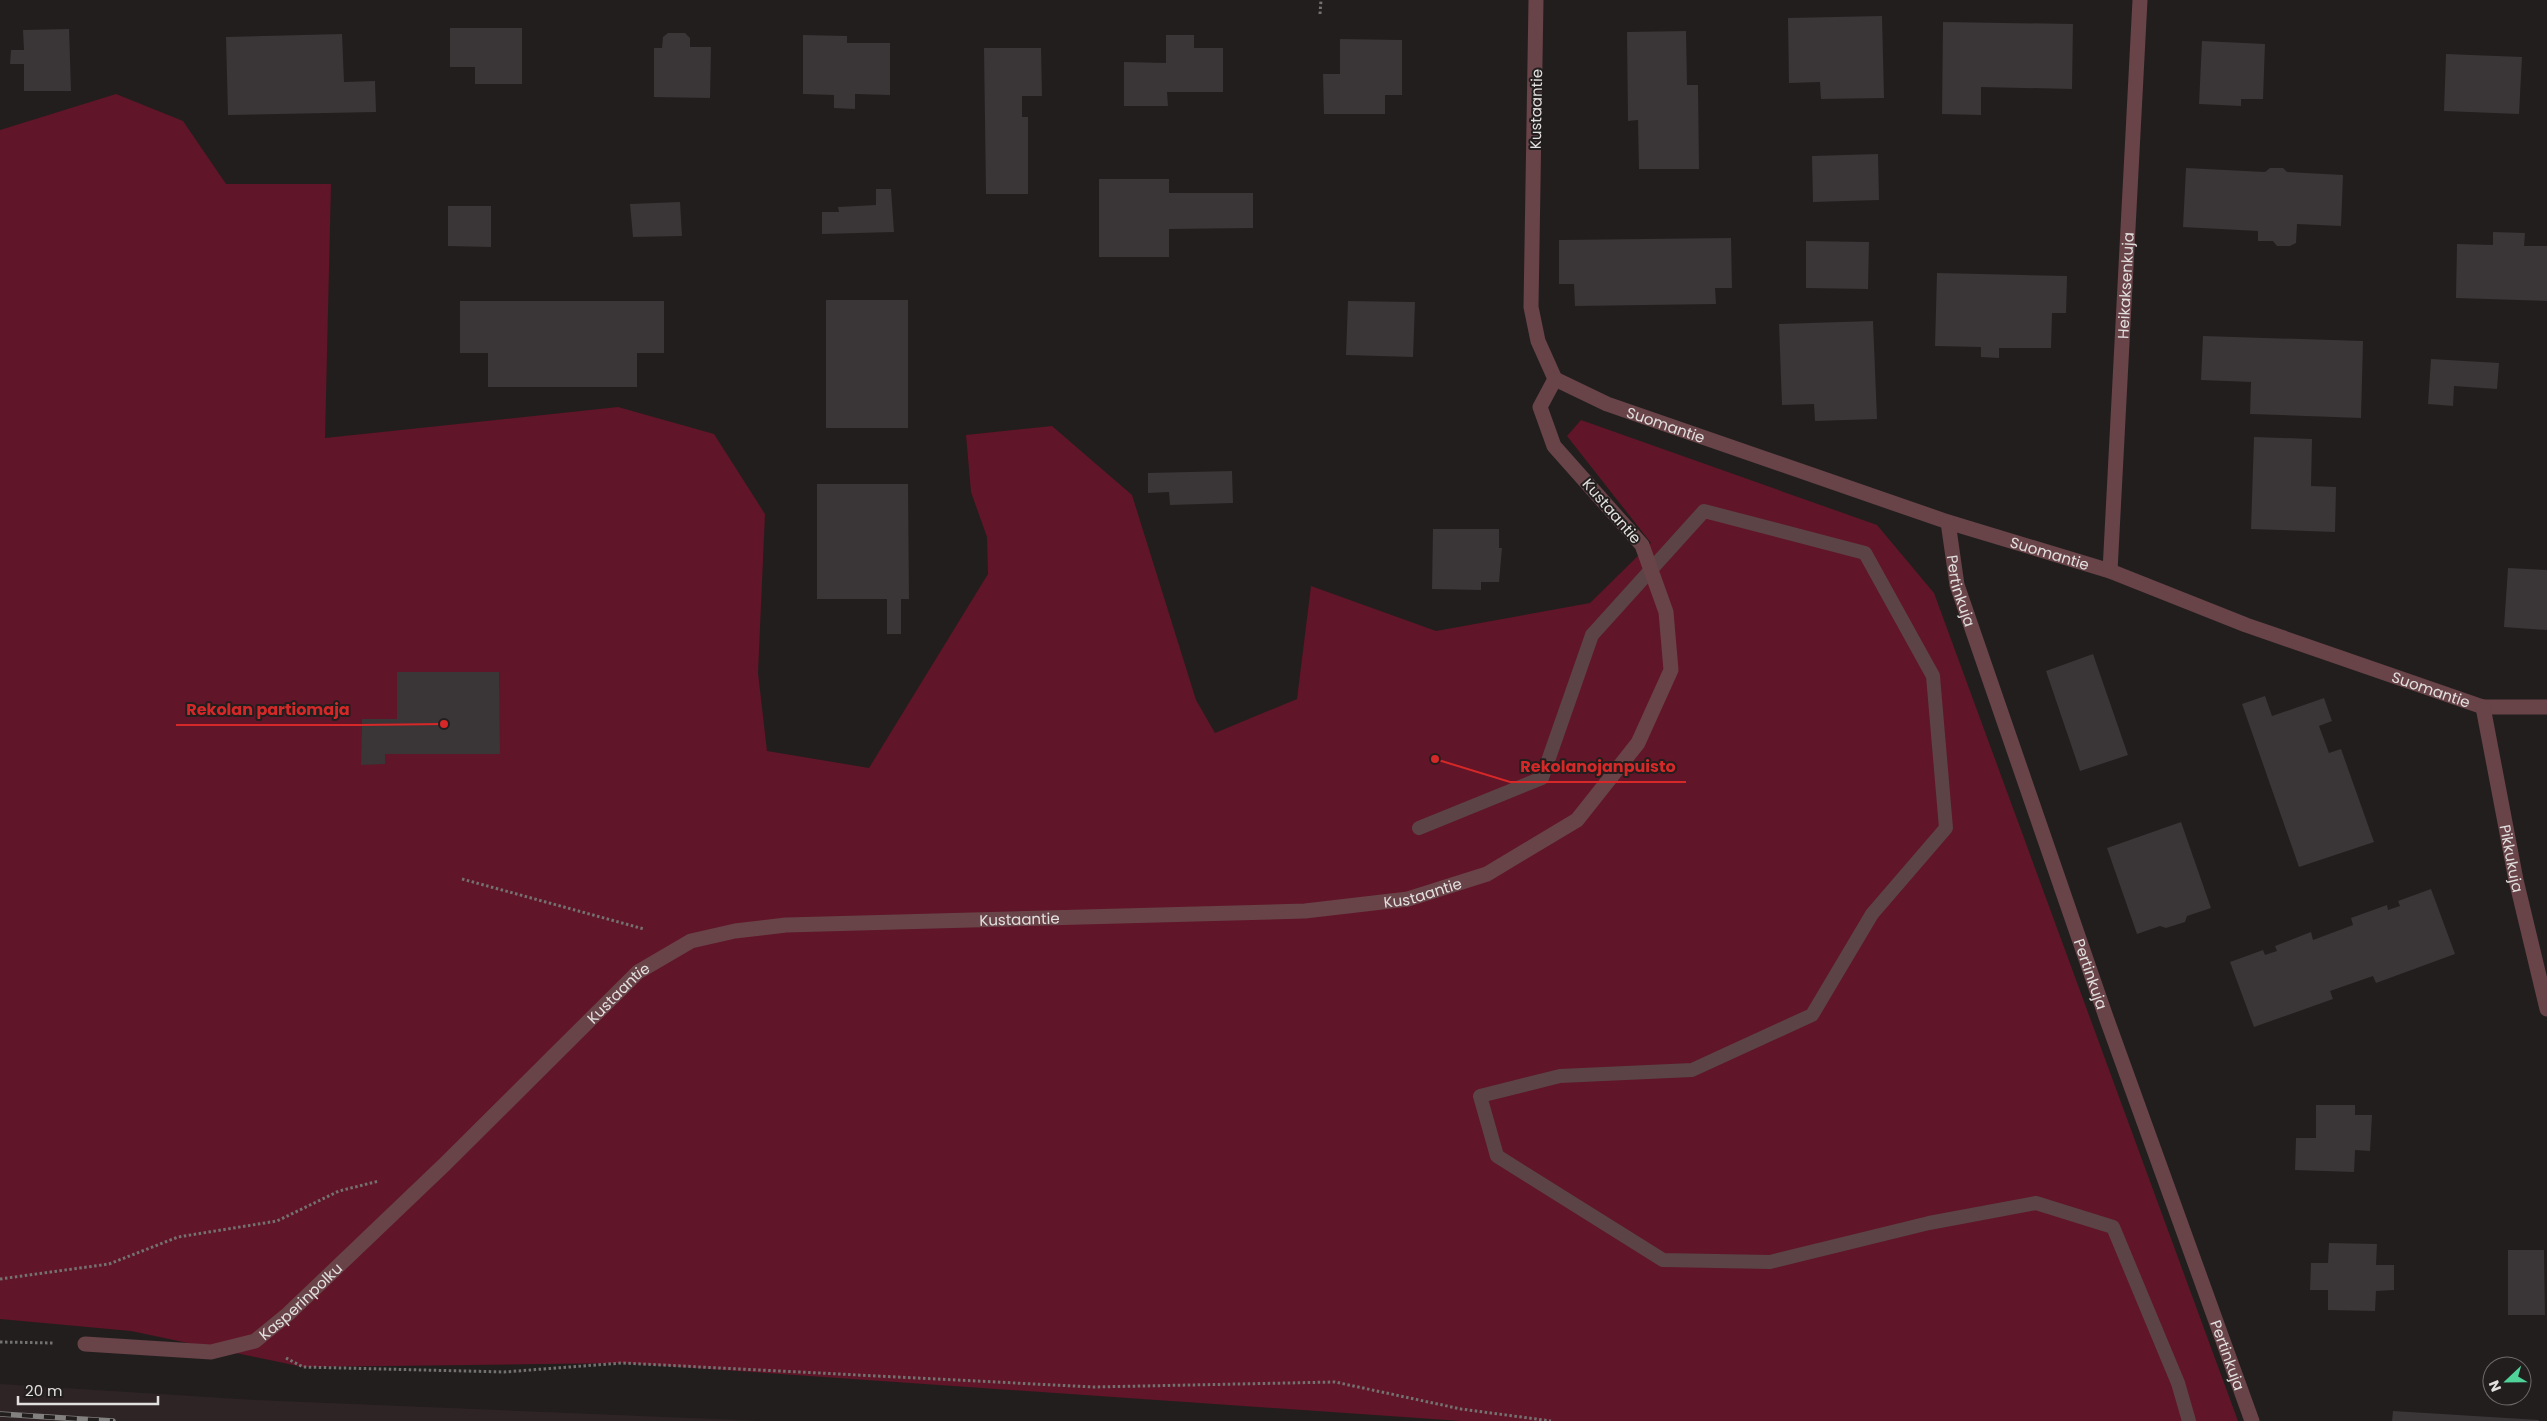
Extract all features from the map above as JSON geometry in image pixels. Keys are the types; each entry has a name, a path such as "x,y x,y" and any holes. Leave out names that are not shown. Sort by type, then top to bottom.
{"street":[{"name":"Kustaantie","path":"445,1164 638,972 691,942 736,931 786,925 1306,911 1408,899 1487,874 1577,820 1638,743 1671,670 1666,612 1642,545 1554,446 1540,407 1556,379 1538,341 1531,308 1536,0"},
{"name":"Heikaksenkuja","path":"2110,571 2140,0"},
{"name":"Suomantie","path":"1556,379 1607,404 1948,522 2110,571 2246,625 2483,707 2547,707"},
{"name":"Pertinkuja","path":"1948,522 1957,585 2103,1008 2252,1421"},
{"name":"Pikkukuja","path":"2483,707 2516,880 2547,1009"},
{"name":"Kasperinpolku","path":"85,1344 211,1352 255,1341 288,1314 445,1164"}],"path":[{"path":"1320,14 1321,0"},
{"path":"462,879 691,942"},
{"path":"0,1279 109,1264 178,1237 277,1221 339,1191 387,1179"},
{"path":"255,1341 303,1367 504,1372 622,1363 1094,1387 1335,1382 1461,1409 1551,1421"},
{"path":"0,1342 85,1344"}],"shaded area":[{"path":"116,94 183,121 226,184 331,184 325,438 618,407 714,434 765,514 758,673 767,751 869,768 988,574 987,537 971,492 966,435 1052,426 1132,495 1196,700 1215,733 1297,699 1311,586 1436,631 1590,603 1651,543 1567,436 1581,420 1877,525 1934,593 2238,1421 1461,1421 622,1363 303,1367 131,1331 0,1319 0,130"},
{"path":"0,1384 255,1400 762,1421 0,1421"}],"building":[{"path":"1882,16 1884,98 1821,99 1820,82 1789,83 1788,18"},
{"path":"1943,22 2073,24 2072,89 1981,87 1981,115 1942,114"},
{"path":"450,28 522,28 522,84 475,84 475,67 450,67"},
{"path":"69,29 71,91 24,91 24,64 10,64 11,50 24,50 23,30"},
{"path":"1686,31 1687,85 1698,85 1699,169 1639,169 1638,120 1628,121 1627,32"},
{"path":"668,33 685,33 690,38 690,47 711,47 710,98 654,97 654,48 662,48 663,37"},
{"path":"342,34 344,82 375,81 376,112 228,115 226,37"},
{"path":"803,35 847,36 847,43 890,43 890,95 855,94 855,109 834,108 834,95 803,94"},
{"path":"1166,35 1194,35 1194,48 1223,48 1223,92 1167,92 1168,106 1124,106 1124,62 1166,63"},
{"path":"1340,39 1402,40 1402,95 1385,95 1385,114 1324,114 1323,74 1340,74"},
{"path":"2202,41 2265,44 2263,99 2241,99 2241,106 2199,104"},
{"path":"984,48 1041,48 1042,96 1022,96 1022,117 1028,117 1028,194 986,194"},
{"path":"2446,54 2522,57 2519,114 2444,111"},
{"path":"1878,154 1879,200 1813,202 1812,156"},
{"path":"2186,168 2265,172 2270,168 2283,168 2287,172 2343,175 2341,226 2297,224 2296,243 2290,246 2277,246 2273,241 2258,241 2258,231 2183,227"},
{"path":"1099,179 1169,179 1169,193 1253,193 1253,228 1169,229 1169,257 1099,257"},
{"path":"876,189 891,189 894,232 822,234 822,212 839,212 838,207 876,205"},
{"path":"680,202 682,236 633,237 630,204"},
{"path":"448,206 491,206 491,247 448,246"},
{"path":"2493,232 2525,233 2524,246 2547,246 2547,301 2456,298 2457,244 2493,245"},
{"path":"1731,238 1732,288 1715,288 1716,304 1575,306 1574,284 1559,284 1559,240"},
{"path":"1806,241 1869,242 1868,289 1806,288"},
{"path":"1937,273 2067,276 2066,313 2052,313 2051,348 1999,348 1999,358 1981,357 1981,347 1935,346"},
{"path":"826,300 908,300 908,428 826,428"},
{"path":"460,301 664,301 664,353 637,353 637,387 488,387 488,353 460,353"},
{"path":"1348,301 1415,302 1413,357 1346,355"},
{"path":"1873,321 1877,419 1815,421 1814,404 1782,405 1779,324"},
{"path":"2203,336 2363,341 2361,418 2250,414 2251,382 2201,380"},
{"path":"2431,359 2499,363 2497,389 2454,386 2453,406 2428,404"},
{"path":"2254,437 2312,439 2311,486 2336,487 2335,532 2251,529"},
{"path":"1232,471 1233,503 1170,505 1169,492 1148,493 1148,473"},
{"path":"817,484 908,484 909,599 901,599 901,634 887,634 887,599 817,599"},
{"path":"1433,529 1499,529 1499,548 1502,548 1499,582 1481,582 1481,590 1432,589"},
{"path":"2508,568 2547,570 2547,630 2504,627"},
{"path":"2093,654 2128,755 2080,771 2046,671"},
{"path":"397,672 499,672 500,754 385,754 385,764 361,765 362,719 397,719"},
{"path":"2265,696 2272,716 2324,698 2332,721 2319,726 2329,753 2341,749 2374,842 2299,867 2242,704"},
{"path":"2181,822 2211,908 2187,916 2185,922 2166,928 2160,926 2137,934 2107,848"},
{"path":"2431,889 2455,954 2376,983 2373,976 2330,991 2333,999 2254,1027 2230,962 2263,950 2265,955 2277,951 2275,946 2311,932 2313,940 2353,925 2351,918 2387,905 2388,910 2400,906 2398,901"},
{"path":"2316,1105 2355,1105 2355,1115 2372,1115 2370,1151 2355,1150 2354,1172 2295,1170 2296,1138 2316,1138"},
{"path":"2329,1243 2377,1244 2376,1265 2394,1265 2394,1290 2376,1291 2375,1311 2328,1310 2328,1290 2310,1290 2311,1263 2328,1263"},
{"path":"2508,1250 2544,1250 2545,1315 2508,1315"},
{"path":"2393,1411 2539,1420 2539,1421 2392,1421"}],"waterway":[{"path":"1419,828 1542,778 1592,635 1704,511 1865,553 1933,676 1946,828 1872,914 1812,1015 1692,1070 1560,1076 1480,1096 1497,1156 1663,1260 1770,1262 1929,1223 2036,1203 2113,1227 2178,1383 2189,1421"}],"railway":[{"path":"0,1414 113,1421"}],"place":[{"name":"Rekolan partiomaja","path":"444,724"},
{"name":"Rekolanojanpuisto","path":"1435,759"}]}
